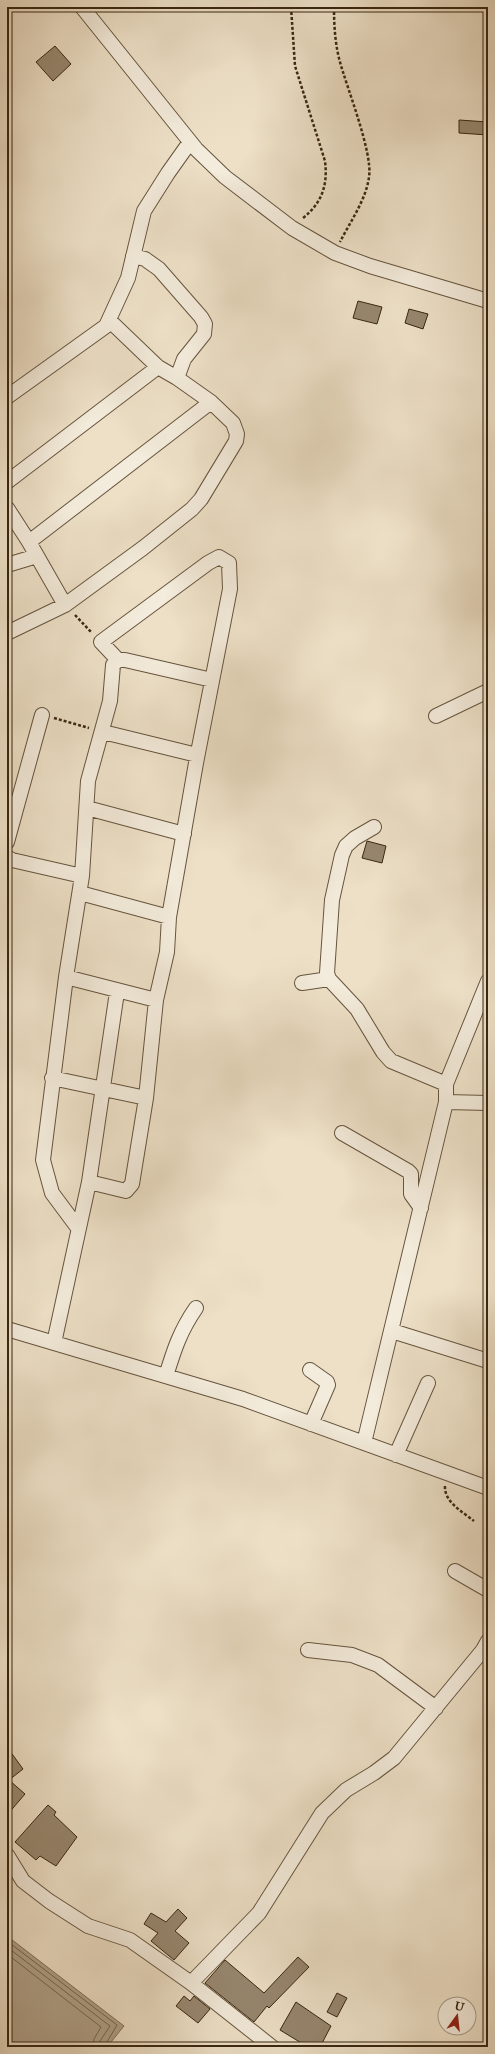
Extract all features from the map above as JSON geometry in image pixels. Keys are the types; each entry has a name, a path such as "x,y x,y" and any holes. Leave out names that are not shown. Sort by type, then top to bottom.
{"street":[{"path":"82,7 190,142 225,176 297,230 330,250 378,268 488,300"},
{"path":"7,397 106,326 128,278 144,211 190,142"},
{"path":"133,256 145,259 159,269 201,317 205,324 204,334 184,358 177,378"},
{"path":"7,633 65,605 143,548 192,509 201,499 236,441 237,434 233,423 211,402 177,378 158,367 109,320"},
{"path":"7,482 158,367"},
{"path":"29,542 211,402"},
{"path":"7,508 29,542 65,605"},
{"path":"7,566 37,556"},
{"path":"89,1182 126,1191 130,1188 146,1098 156,1000 167,952 169,917 197,755 230,589 230,563 219,557 208,563 101,642 118,660"},
{"path":"78,1228 52,1193 43,1160 52,1078 66,977 80,893 88,781 103,732 110,701 113,665 118,660 125,660 212,680"},
{"path":"436,716 488,691"},
{"path":"7,842 42,715"},
{"path":"103,732 197,755"},
{"path":"87,808 184,834"},
{"path":"374,827 355,838 346,846 342,855 332,900 327,973 329,979 357,1009 383,1052 391,1061 446,1084"},
{"path":"7,858 82,876"},
{"path":"80,893 169,917"},
{"path":"66,977 117,992 156,1000"},
{"path":"302,983 329,979"},
{"path":"364,1443 446,1102 446,1084 488,981"},
{"path":"54,1343 89,1182 117,992"},
{"path":"52,1078 146,1098"},
{"path":"446,1102 488,1103"},
{"path":"342,1133 408,1171 411,1174 411,1194 421,1208"},
{"path":"166,1376 176,1341 183,1327 196,1308"},
{"path":"7,1329 243,1399 488,1488"},
{"path":"392,1331 488,1361"},
{"path":"310,1370 327,1382 328,1385 311,1424"},
{"path":"396,1455 428,1383"},
{"path":"455,1571 488,1590"},
{"path":"191,1983 259,1913 322,1813 346,1790 374,1773 394,1758 483,1650 488,1641"},
{"path":"308,1650 352,1655 378,1665 436,1708"},
{"path":"7,1855 23,1880 49,1901 88,1926 130,1940 191,1983 272,2047"}],"path":[{"path":"291,7 295,66 326,161 327,173 324,189 319,202 297,230"},
{"path":"330,250 362,200 370,175 365,148 340,60 334,26 334,7"},
{"path":"65,605 101,642"},
{"path":"42,715 103,732"},
{"path":"446,1472 445,1491 448,1498 458,1509 474,1520"}],"water":[{"path":"7,1936 124,2026 107,2047 7,2047"}],"building":[{"path":"55,46 71,64 53,81 36,62"},
{"path":"459,120 488,122 488,135 459,133"},
{"path":"358,301 382,307 377,324 353,318"},
{"path":"409,309 428,314 423,329 405,323"},
{"path":"367,841 386,846 382,863 362,858"},
{"path":"7,1747 23,1769 9,1780 25,1794 7,1815"},
{"path":"48,1805 56,1812 54,1815 77,1837 56,1866 40,1856 36,1860 15,1842"},
{"path":"178,1909 187,1918 175,1931 189,1943 174,1960 151,1941 158,1933 144,1924 151,1913 166,1922"},
{"path":"298,1957 309,1967 269,2008 267,2006 254,2022 205,1983 225,1960 264,1993"},
{"path":"337,1993 347,1998 337,2017 327,2012"},
{"path":"184,1996 190,2001 194,1996 210,2009 198,2023 176,2006"},
{"path":"296,2002 331,2026 320,2047 308,2047 280,2030"}]}
